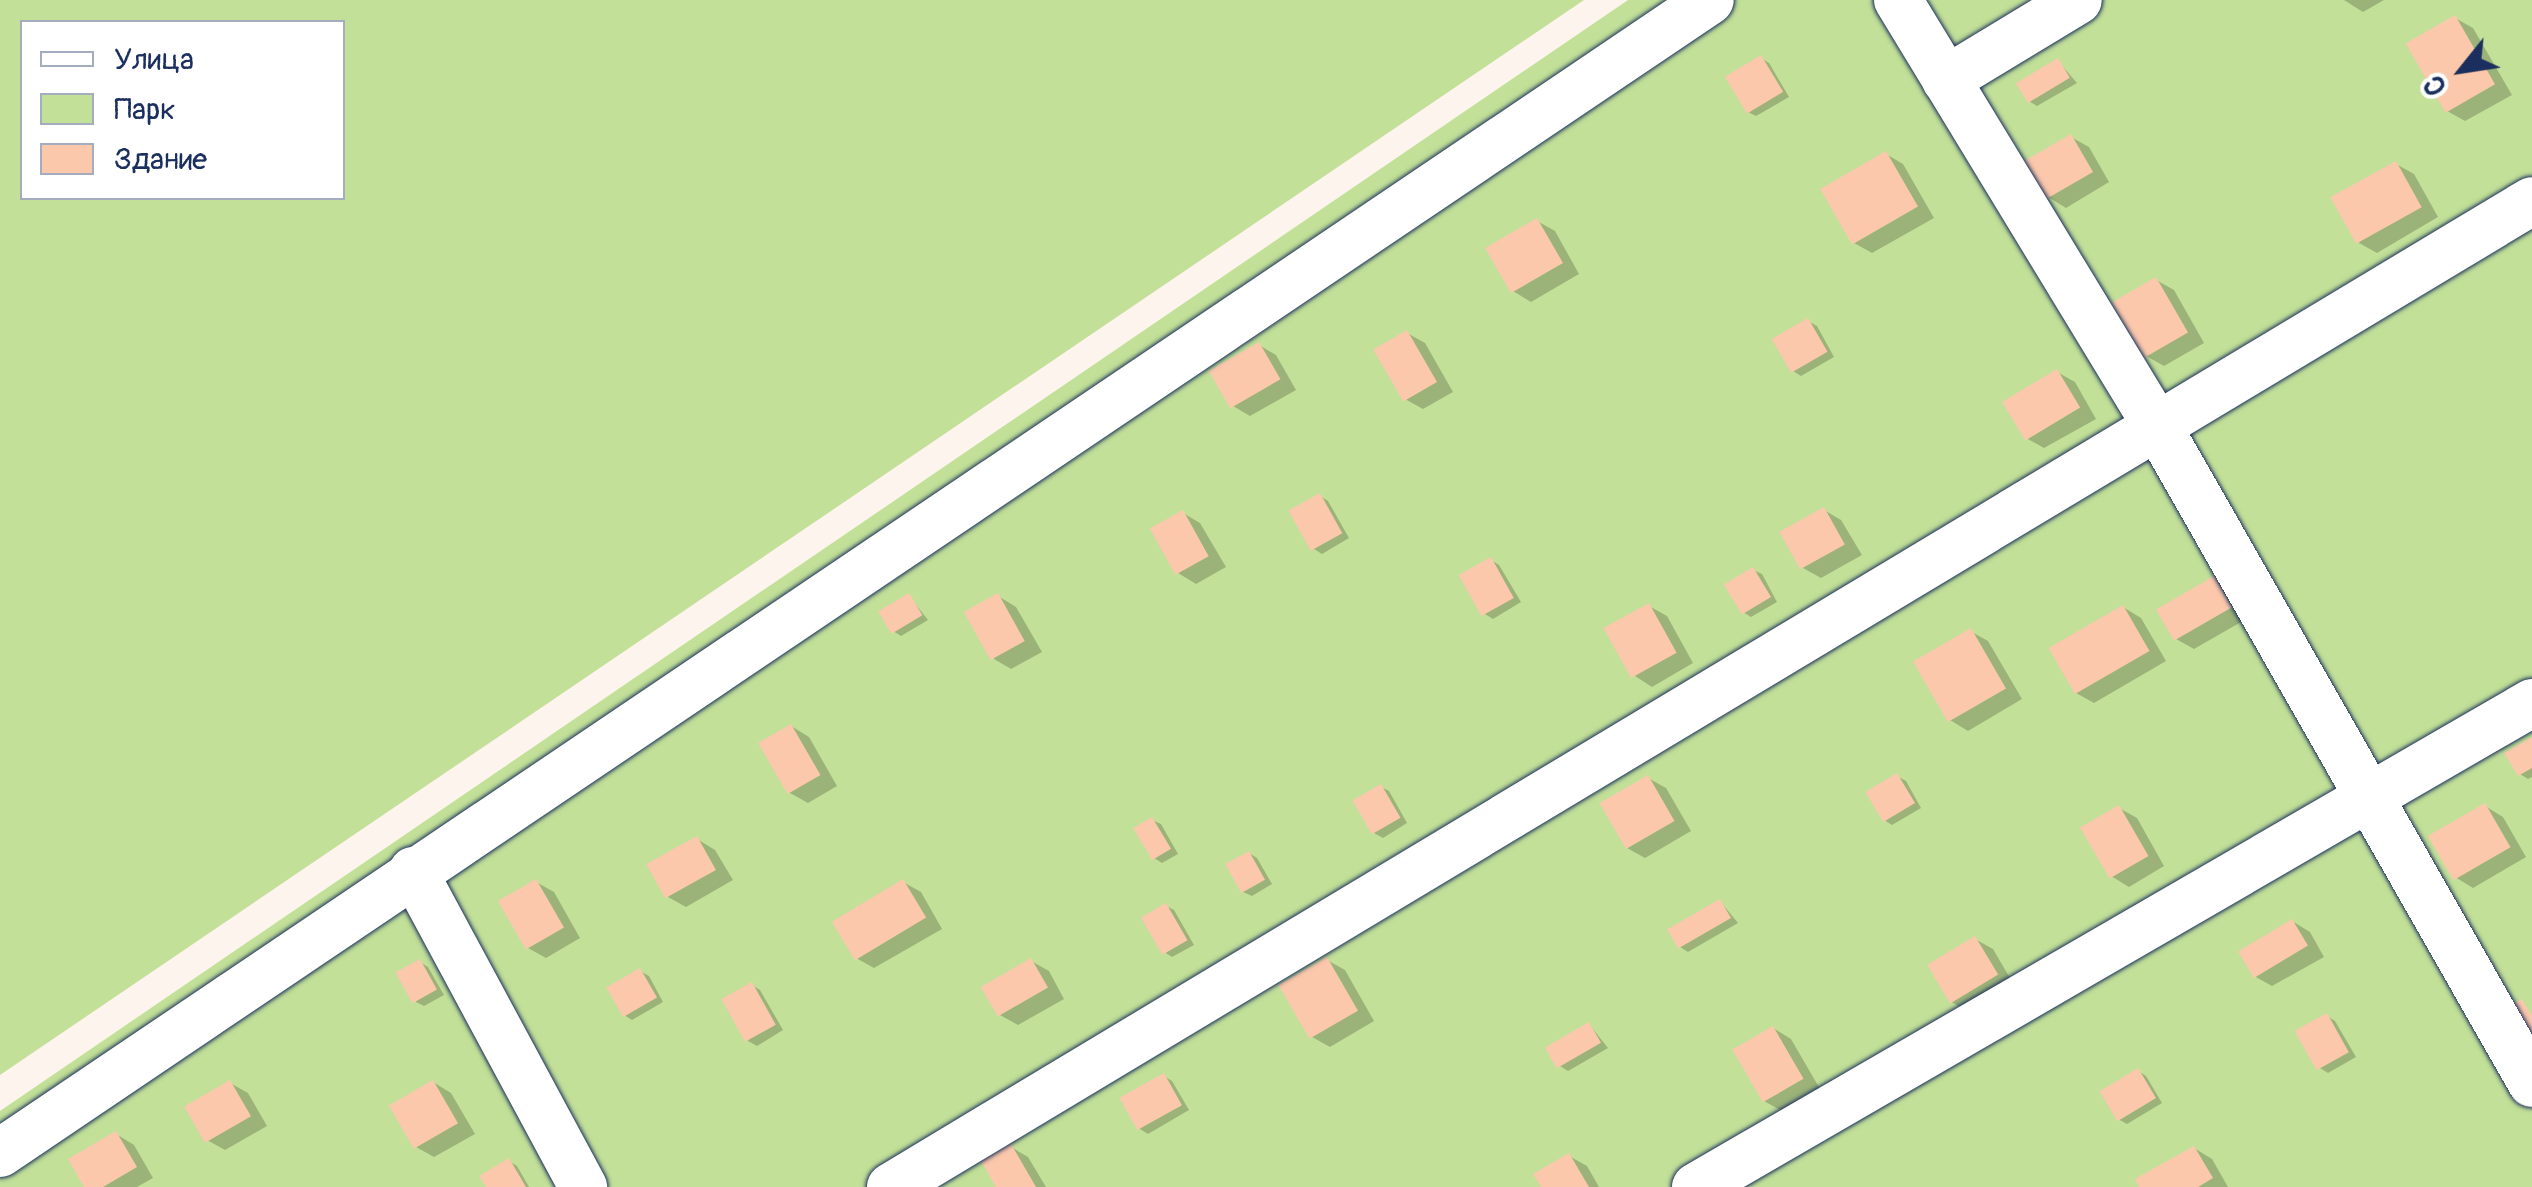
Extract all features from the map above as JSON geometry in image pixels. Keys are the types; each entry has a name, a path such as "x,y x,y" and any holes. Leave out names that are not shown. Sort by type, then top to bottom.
{"street":[{"path":"0,1154 414,870 569,772 1710,0"},
{"path":"1898,0 2158,426 2532,1083"},
{"path":"1946,80 2078,0"},
{"path":"891,1187 2532,201"},
{"path":"1696,1187 2532,702"},
{"path":"414,870 583,1187"}],"green space":[{"path":"0,0 1584,0 0,1075"},
{"path":"1628,0 2532,0 2532,1187 0,1187 0,1111"}],"building":[{"path":"2455,15 2495,84 2446,113 2406,44"},
{"path":"1761,55 1783,92 1747,113 1725,77"},
{"path":"2058,58 2070,78 2028,103 2016,83"},
{"path":"2071,134 2093,172 2046,199 2024,161"},
{"path":"1886,151 1918,206 1852,244 1820,189"},
{"path":"2396,161 2422,207 2356,244 2330,197"},
{"path":"1537,218 1563,263 1511,293 1485,248"},
{"path":"2156,277 2188,332 2144,358 2112,302"},
{"path":"1808,318 1828,352 1791,373 1772,339"},
{"path":"1407,330 1437,382 1403,401 1373,350"},
{"path":"1259,342 1280,379 1230,408 1209,371"},
{"path":"2057,369 2080,408 2025,441 2002,402"},
{"path":"1320,493 1342,533 1311,551 1289,510"},
{"path":"1824,507 1845,545 1800,569 1779,532"},
{"path":"1183,510 1209,556 1175,575 1150,528"},
{"path":"1491,557 1514,598 1481,616 1459,575"},
{"path":"1753,567 1771,597 1742,615 1724,585"},
{"path":"2214,576 2232,607 2174,641 2156,610"},
{"path":"909,593 922,615 892,634 878,612"},
{"path":"998,593 1025,641 991,660 964,612"},
{"path":"1649,603 1677,653 1631,678 1604,628"},
{"path":"2123,605 2150,651 2075,694 2049,648"},
{"path":"1971,628 2006,689 1948,722 1913,662"},
{"path":"791,724 820,775 788,794 758,743"},
{"path":"2532,737 2532,768 2518,776 2504,753"},
{"path":"1897,773 1915,803 1883,822 1865,792"},
{"path":"1648,775 1674,821 1626,849 1600,803"},
{"path":"1381,784 1400,818 1372,834 1352,800"},
{"path":"2485,803 2510,847 2453,880 2428,836"},
{"path":"2119,805 2148,856 2110,879 2080,828"},
{"path":"1152,817 1171,849 1152,860 1133,828"},
{"path":"697,836 716,870 665,898 646,864"},
{"path":"1249,851 1265,880 1241,893 1225,864"},
{"path":"536,879 564,927 526,949 498,901"},
{"path":"903,879 926,918 855,960 832,922"},
{"path":"1720,899 1731,918 1678,949 1667,930"},
{"path":"1166,903 1188,940 1162,955 1141,917"},
{"path":"2292,919 2308,946 2254,978 2238,951"},
{"path":"1975,936 1998,975 1950,1003 1927,965"},
{"path":"1327,957 1358,1011 1310,1039 1279,985"},
{"path":"1031,958 1048,987 998,1016 981,987"},
{"path":"420,959 437,990 412,1003 396,973"},
{"path":"640,968 657,997 623,1017 606,988"},
{"path":"752,982 776,1025 745,1042 721,999"},
{"path":"2522,999 2532,1016 2532,1050 2500,1012"},
{"path":"2327,1013 2349,1052 2316,1070 2295,1031"},
{"path":"1589,1022 1601,1043 1557,1068 1545,1048"},
{"path":"1773,1026 1804,1079 1763,1102 1732,1050"},
{"path":"2138,1068 2156,1098 2117,1121 2099,1091"},
{"path":"1164,1073 1182,1105 1137,1130 1119,1098"},
{"path":"230,1080 251,1116 205,1143 184,1106"},
{"path":"433,1080 458,1123 414,1149 389,1106"},
{"path":"116,1131 137,1167 103,1187 84,1187 68,1159"},
{"path":"1011,1144 1036,1187 996,1187 981,1161"},
{"path":"2194,1146 2213,1178 2198,1187 2139,1187 2135,1179"},
{"path":"1569,1153 1589,1187 1541,1187 1533,1174"},
{"path":"509,1158 526,1187 486,1187 479,1176"}]}
